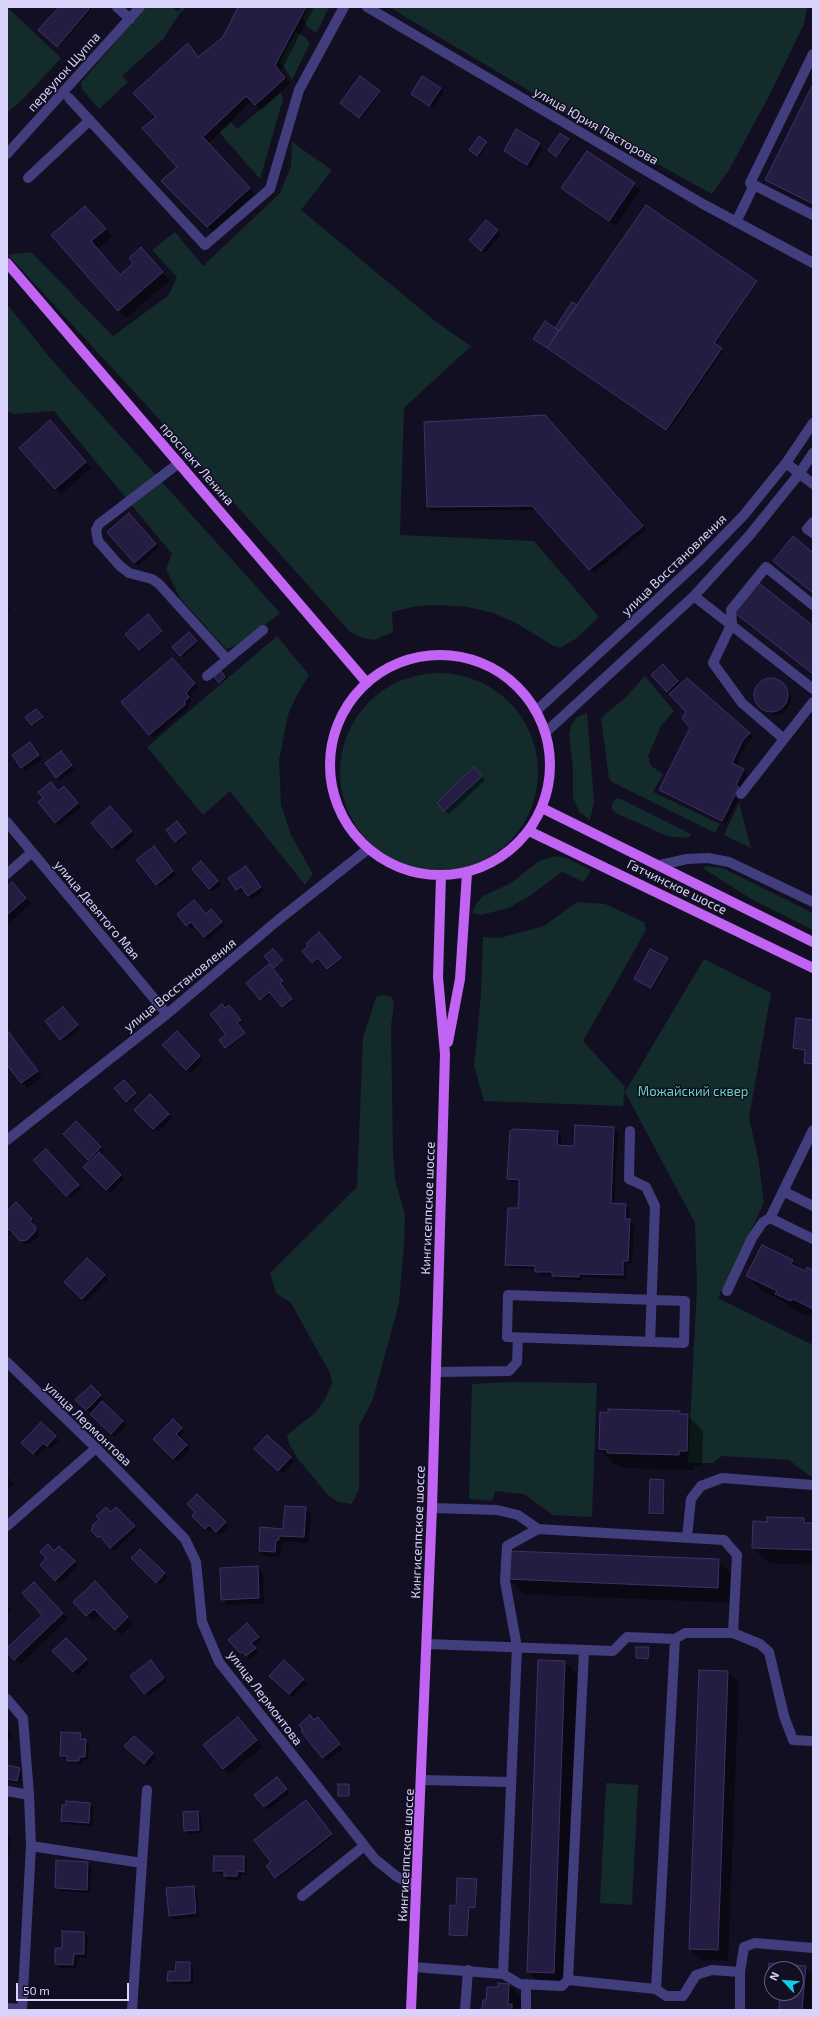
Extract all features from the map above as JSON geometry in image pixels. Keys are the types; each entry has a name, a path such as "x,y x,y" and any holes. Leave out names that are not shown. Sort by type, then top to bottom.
{"main road":[{"name":"проспект Ленина","path":"7,263 367,683"},
{"path":"440,655 459,656 496,670 512,681 526,695 536,711 546,732 549,748 551,768 548,788 542,808 529,831 512,850 491,863 467,872 440,876 417,874 399,868 383,860 368,849 354,834 343,817 337,805 331,778 330,758 338,725 345,709 355,695 367,683 383,671 414,658 440,655"},
{"name":"Гатчинское шоссе","path":"542,808 660,865 813,942"},
{"name":"Гатчинское шоссе","path":"529,831 813,968"},
{"name":"Кингисеппское шоссе","path":"445,1054 460,979 467,872"},
{"name":"Кингисеппское шоссе","path":"411,2010 422,1780 432,1508 445,1054 438,977 440,876"}],"street":[{"path":"117,7 130,19"},
{"name":"переулок Щуппа","path":"7,154 140,7"},
{"path":"69,98 205,246 270,189 299,90 344,7"},
{"name":"улица Юрия Пасторова","path":"367,7 736,222 813,263"},
{"path":"813,54 750,183 813,215"},
{"path":"28,178 90,120"},
{"path":"736,222 754,184"},
{"name":"улица Восстановления","path":"536,711 700,560 744,515 786,463 813,423"},
{"path":"546,732 694,596 749,536 799,474 813,453"},
{"path":"179,463 99,524 96,530 98,541 119,565 129,573 160,584 227,659"},
{"path":"786,463 813,484"},
{"path":"813,522 807,529 813,533"},
{"path":"784,739 742,703 713,663 732,623 731,610 766,567 813,605"},
{"path":"694,596 732,623 813,689"},
{"path":"207,676 263,630"},
{"path":"741,794 813,702"},
{"name":"улица Девятого Мая","path":"7,822 166,1014"},
{"name":"улица Восстановления","path":"7,1140 166,1014 277,921 368,849"},
{"path":"7,874 32,852"},
{"path":"660,865 686,859 708,858 730,862 813,902"},
{"path":"727,1292 752,1238 763,1222 770,1218 813,1130"},
{"path":"630,1131 629,1179 646,1187 655,1206 650,1342"},
{"path":"783,1191 813,1206"},
{"path":"770,1218 813,1239"},
{"path":"508,1295 652,1300 685,1301 684,1343 507,1337 508,1295"},
{"path":"436,1372 509,1371 517,1362 518,1338"},
{"name":"улица Лермонтова","path":"7,1362 96,1448 185,1539 196,1562 202,1622 219,1662 375,1860 396,1876 416,1887"},
{"path":"7,1526 96,1448"},
{"path":"687,1537 691,1499 701,1486 722,1478 813,1484"},
{"path":"432,1508 497,1510 518,1515 538,1529"},
{"path":"503,1974 510,1782 517,1647 505,1581 507,1546 538,1529 724,1540 737,1555 732,1633"},
{"path":"427,1644 613,1651 627,1637 675,1639 685,1633 732,1633 760,1644 769,1652 784,1716 792,1740 813,1741"},
{"path":"656,1989 675,1639"},
{"path":"414,1967 468,1970 503,1974 520,1984 562,1986 568,1980 584,1651"},
{"path":"7,1699 23,1718 31,1846 22,2010 7,2008"},
{"path":"422,1780 510,1782"},
{"path":"132,2010 147,1790"},
{"path":"7,1791 29,1795"},
{"path":"31,1846 142,1864"},
{"path":"302,1896 364,1846"},
{"path":"740,2010 740,1972 744,1947 755,1943 813,1948"},
{"path":"465,2010 468,1970"},
{"path":"568,1980 656,1989 666,1996 683,1996 696,1975 712,1970 740,1972"},
{"path":"526,1984 526,2010"}],"green space":[{"path":"7,7 61,58 26,96 7,113"},
{"path":"145,7 187,7 180,13 163,39 122,76 128,82 99,109 82,89 81,83"},
{"path":"308,7 329,7 317,32 307,27 303,19"},
{"path":"389,7 807,7 804,24 769,96 729,170 712,194 573,117"},
{"path":"296,32 305,37 310,43 292,80 280,61"},
{"path":"281,92 283,99 260,179 219,132 231,122 237,129"},
{"path":"292,142 332,170 301,210 435,321 471,346 404,408 400,535 534,541 599,617 577,638 560,648 552,645 516,623 493,613 468,607 439,605 417,606 392,612 393,632 374,640 360,637 350,632 148,407 8,255 31,252 113,336 168,296 177,277 152,250 175,232 203,266 280,193 291,166"},
{"path":"7,304 51,359 280,613 241,644 226,649 180,598 166,569 172,554 54,411 14,414 7,411"},
{"path":"277,636 309,675 296,697 288,715 279,760 281,805 291,835 313,874 305,885 230,791 203,815 147,747"},
{"path":"429,673 449,673 468,677 486,685 502,695 516,709 526,725 534,743 538,762 538,782 534,801 526,819 516,835 502,849 486,859 468,867 449,871 429,871 410,867 392,859 376,849 362,835 352,819 344,801 340,782 340,762 344,743 352,725 362,709 376,695 392,685 410,677"},
{"path":"645,676 674,711 661,726 648,756 651,766 663,774 653,792 720,824 715,833 612,782 609,778 601,718 627,696"},
{"path":"587,713 594,802 590,820 580,813 573,798 573,767 569,735 571,726 577,717"},
{"path":"615,799 621,799 691,834 690,837 685,838 667,836 616,813 612,809 612,804"},
{"path":"739,803 751,848 724,835"},
{"path":"555,856 566,858 591,870 584,882 562,872 528,897 508,908 481,915 472,913 476,904 483,896 511,883 539,861"},
{"path":"705,866 723,868 813,913 813,930 753,900 704,869"},
{"path":"577,902 605,904 644,922 646,930 583,1041 625,1087 623,1106 484,1101 474,1066 481,995 483,937 500,938 544,926"},
{"name":"Можайский сквер","path":"704,959 771,993 749,1118 758,1157 764,1203 718,1298 813,1345 813,1477 789,1460 722,1456 713,1463 688,1463 697,1287 695,1223 625,1092"},
{"path":"382,995 392,997 394,1003 391,1026 393,1153 395,1180 405,1215 404,1245 399,1303 373,1399 359,1426 359,1489 352,1504 338,1502 329,1496 298,1459 289,1444 287,1435 315,1413 325,1399 332,1383 330,1373 291,1303 276,1293 270,1273 357,1187 363,1038 376,997"},
{"path":"510,1382 597,1383 592,1517 553,1515 524,1494 495,1491 492,1501 469,1499 472,1384"},
{"path":"606,1783 638,1785 632,1905 600,1903"}],"building":[{"path":"59,7 87,7 89,9 57,47 38,30"},
{"path":"238,7 306,7 275,65 285,78 255,105 246,96 203,137 250,188 207,227 161,181 177,167 142,128 156,117 133,93 188,43 198,57 223,37"},
{"path":"360,76 380,91 359,118 340,103"},
{"path":"422,76 441,88 429,106 411,94"},
{"path":"813,84 813,204 765,180"},
{"path":"516,129 540,143 527,165 504,151"},
{"path":"560,133 569,139 556,157 548,150"},
{"path":"479,136 487,142 477,156 469,150"},
{"path":"587,151 635,183 609,221 561,188"},
{"path":"646,205 757,281 714,343 722,348 666,430 547,348"},
{"path":"85,206 106,229 91,241 120,275 133,263 129,258 141,247 163,272 118,311 51,235"},
{"path":"486,220 498,230 481,251 469,240"},
{"path":"572,302 577,305 559,331 555,328"},
{"path":"545,321 559,331 547,348 533,339"},
{"path":"545,415 643,526 589,570 532,506 427,507 424,422"},
{"path":"50,420 86,462 55,489 19,448"},
{"path":"129,513 156,544 134,563 107,532"},
{"path":"793,536 813,553 813,593 773,561"},
{"path":"759,583 813,626 813,674 735,613"},
{"path":"148,614 162,631 139,650 125,634"},
{"path":"189,632 197,641 180,656 172,647"},
{"path":"172,658 195,683 186,693 189,697 184,702 186,704 149,735 121,702"},
{"path":"663,664 678,681 667,692 651,675"},
{"path":"221,671 225,677 219,683 214,677"},
{"path":"687,678 750,733 743,740 732,763 744,769 736,785 739,787 722,821 659,790 690,728 682,718 686,712 669,694"},
{"path":"768,678 774,678 783,683 787,689 787,701 783,707 774,712 768,712 759,707 754,698 754,692 759,683"},
{"path":"36,709 43,717 31,725 25,717"},
{"path":"30,742 39,755 21,768 12,755"},
{"path":"61,751 72,765 56,778 45,763"},
{"path":"474,767 482,776 444,811 437,803"},
{"path":"51,782 58,791 64,786 78,803 55,823 38,802 43,798 38,792"},
{"path":"110,806 132,831 112,848 91,823"},
{"path":"177,821 186,833 175,842 166,830"},
{"path":"154,846 173,871 156,885 136,860"},
{"path":"201,861 218,881 209,889 192,869"},
{"path":"246,866 261,887 248,896 241,887 236,890 228,878"},
{"path":"12,882 26,898 7,915 7,887"},
{"path":"194,900 206,914 211,909 222,922 204,937 191,922 186,926 177,914"},
{"path":"319,932 341,958 327,969 318,958 312,963 302,951 308,946 306,944"},
{"path":"273,949 283,960 274,968 264,956"},
{"path":"650,949 668,958 651,988 634,979"},
{"path":"269,964 283,981 280,983 292,999 282,1007 269,992 260,1000 246,983"},
{"path":"222,1004 225,1008 229,1005 241,1020 237,1023 245,1033 225,1048 219,1040 226,1035 210,1014"},
{"path":"63,1007 78,1025 60,1040 45,1021"},
{"path":"796,1018 813,1020 813,1064 804,1063 805,1050 793,1048"},
{"path":"7,1030 38,1071 21,1083 7,1065"},
{"path":"177,1031 200,1056 186,1070 162,1045"},
{"path":"124,1080 136,1093 126,1102 114,1088"},
{"path":"150,1094 169,1114 153,1129 134,1110"},
{"path":"76,1121 101,1147 88,1160 63,1134"},
{"path":"575,1125 614,1127 611,1203 626,1204 625,1219 630,1219 628,1261 623,1261 623,1275 579,1274 579,1277 552,1276 552,1272 535,1272 535,1266 505,1265 508,1208 518,1208 519,1194 519,1180 507,1179 510,1131 513,1129 558,1131 557,1145 574,1146"},
{"path":"46,1149 79,1185 66,1196 33,1160"},
{"path":"99,1152 121,1175 106,1190 83,1167"},
{"path":"16,1202 32,1219 30,1221 36,1227 35,1232 27,1240 20,1241 9,1229 7,1231 7,1211"},
{"path":"762,1245 793,1260 791,1264 805,1271 807,1267 813,1270 813,1309 793,1299 791,1301 775,1294 777,1291 746,1276"},
{"path":"87,1258 105,1275 82,1299 64,1282"},
{"path":"91,1385 101,1395 86,1410 75,1400"},
{"path":"102,1401 123,1421 111,1434 90,1414"},
{"path":"608,1409 680,1411 680,1414 688,1414 687,1451 679,1451 679,1455 607,1453 607,1450 599,1449 600,1412 608,1413"},
{"path":"173,1419 182,1428 176,1434 187,1445 173,1459 153,1439"},
{"path":"41,1422 56,1436 47,1446 43,1443 33,1454 21,1443"},
{"path":"267,1435 291,1457 278,1471 254,1449"},
{"path":"650,1479 664,1480 663,1514 649,1513"},
{"path":"197,1494 226,1522 216,1532 209,1525 205,1529 192,1516 195,1512 187,1504"},
{"path":"285,1506 306,1507 304,1537 279,1536 279,1540 276,1540 275,1552 259,1551 260,1527 283,1529"},
{"path":"106,1507 111,1512 116,1507 135,1526 110,1548 100,1536 98,1538 91,1530 93,1528 92,1526 99,1519 96,1516"},
{"path":"767,1517 804,1518 804,1523 813,1523 813,1550 752,1548 753,1521 767,1522"},
{"path":"48,1544 54,1551 59,1546 75,1561 55,1581 40,1565 46,1558 40,1552"},
{"path":"140,1549 165,1573 156,1583 131,1558"},
{"path":"509,1551 719,1559 718,1588 507,1579"},
{"path":"258,1566 259,1598 221,1600 220,1568"},
{"path":"95,1581 128,1617 115,1630 94,1609 86,1616 73,1602"},
{"path":"34,1582 63,1613 14,1660 7,1652 7,1648 42,1615 22,1593"},
{"path":"247,1623 259,1637 251,1643 256,1648 246,1656 242,1652 240,1653 228,1640"},
{"path":"66,1638 87,1659 73,1672 52,1651"},
{"path":"636,1647 649,1647 648,1659 636,1658"},
{"path":"151,1660 164,1678 144,1694 130,1676"},
{"path":"284,1660 304,1679 289,1694 269,1676"},
{"path":"538,1660 565,1661 554,1973 527,1972"},
{"path":"699,1670 728,1671 718,1950 689,1949"},
{"path":"270,1704 294,1735 290,1738 266,1707"},
{"path":"310,1715 314,1720 318,1717 340,1744 322,1758 301,1731 303,1730 299,1725"},
{"path":"238,1717 257,1740 223,1769 203,1745"},
{"path":"61,1732 81,1733 80,1739 86,1739 85,1757 79,1757 79,1761 67,1761 67,1756 60,1756"},
{"path":"134,1736 153,1753 144,1764 124,1746"},
{"path":"7,1765 20,1768 17,1781 7,1779"},
{"path":"277,1777 287,1789 264,1807 254,1795"},
{"path":"338,1784 349,1784 349,1796 338,1796"},
{"path":"306,1800 332,1834 275,1878 266,1866 271,1862 254,1840"},
{"path":"66,1801 90,1803 89,1823 61,1821 62,1805 66,1805"},
{"path":"198,1811 199,1830 184,1831 183,1812"},
{"path":"214,1856 244,1856 244,1872 238,1871 237,1876 224,1876 224,1871 213,1871"},
{"path":"56,1860 88,1862 87,1890 55,1888"},
{"path":"457,1878 477,1879 475,1908 469,1907 467,1936 449,1935 450,1905 456,1906"},
{"path":"194,1886 196,1913 169,1916 166,1888"},
{"path":"62,1931 84,1932 84,1954 74,1954 73,1965 55,1964 55,1948 62,1948"},
{"path":"176,1962 190,1962 190,1981 167,1981 168,1971 175,1972"},
{"path":"804,1966 806,1966 804,1988"},
{"path":"498,1983 509,1984 508,2004 512,2004 512,2010 482,2010 483,2000 486,2000 487,1987 498,1987"},
{"path":"780,2001 803,2001 802,2010 779,2010"}]}
